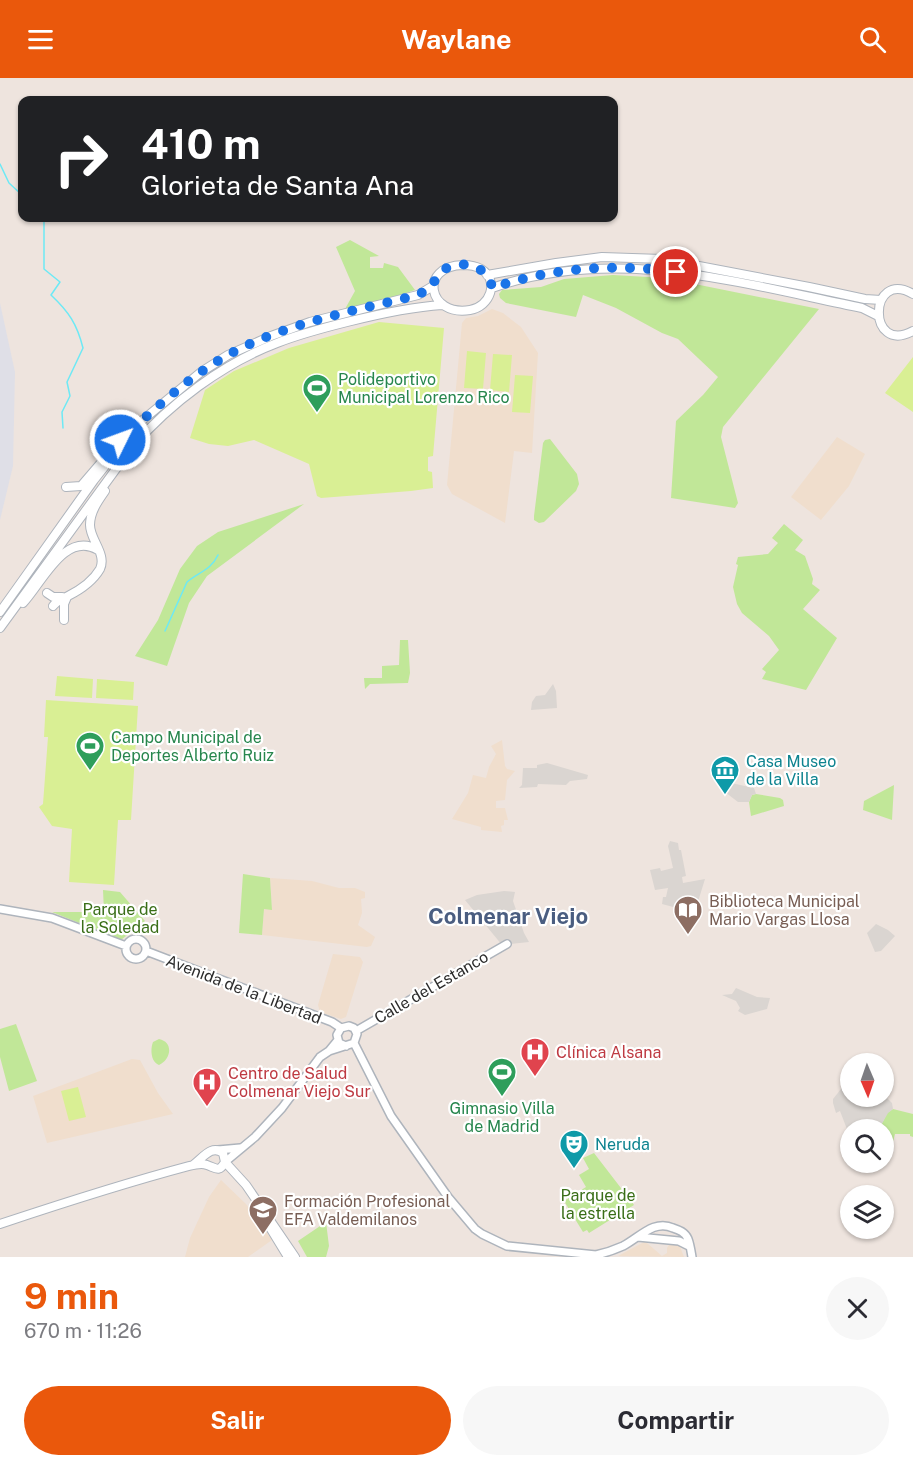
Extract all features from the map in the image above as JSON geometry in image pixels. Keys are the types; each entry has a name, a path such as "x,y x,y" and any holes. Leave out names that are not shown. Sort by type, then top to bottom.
{"main road":[{"path":"487,275 602,257 662,259 865,299 881,300 893,291 901,290 913,294"},
{"path":"2,626 132,447 156,420 213,376 275,344 368,317 442,305 455,310 477,308 488,299 492,288 487,275 474,267 456,265 440,272 435,279 433,293 442,305"},
{"path":"492,288 562,272 603,268 656,269 716,278 862,308 878,316"},
{"path":"66,487 74,487 86,482 120,440 139,423 201,372 228,355 310,322 418,295 433,286"},
{"path":"881,300 878,316 883,327 893,334 913,331"},
{"path":"0,612 94,480 139,423"},
{"path":"64,620 64,604 67,597 91,580 102,565 99,551 91,536 93,510 132,447"},
{"path":"2,626 32,593 55,561 67,550 84,545 99,551"},
{"path":"0,604 23,581"},
{"path":"47,593 53,597 67,597"},
{"path":"193,1165 211,1150 218,1149 223,1153 225,1162 246,1185 295,1257"},
{"path":"206,1154 207,1165"},
{"path":"219,1169 225,1162"},
{"path":"0,1224 129,1181 193,1165 207,1165 213,1169 219,1169 243,1190 288,1257"},
{"path":"0,1219 26,1214"}],"street":[{"path":"0,909 52,918 126,946"},
{"path":"140,939 146,945 146,951 141,958 132,958 126,953 126,946 131,940 140,939"},
{"name":"Calle del Estanco","path":"356,1030 507,944"},
{"name":"Avenida de la Libertad","path":"146,951 332,1022 340,1028"},
{"path":"329,1051 346,1046 354,1043 357,1037 356,1030 349,1026 340,1028 337,1032 338,1040 346,1046"},
{"path":"225,1162 255,1137 282,1108 320,1057 329,1051 338,1040"},
{"path":"354,1043 391,1116 448,1197 470,1224 482,1234 507,1246 596,1255 608,1252 656,1226 664,1225 685,1234 692,1257"},
{"path":"218,1149 242,1148"},
{"path":"656,1226 653,1233 657,1239"},
{"path":"672,1227 675,1234 672,1240"},
{"path":"638,1237 672,1240 689,1245"}],"shaded area":[{"path":"0,303 15,372 13,466 0,520"},
{"path":"492,309 503,313 521,327 538,353 532,453 514,451 505,523 452,494 447,485 462,323 466,318 478,316"},
{"path":"837,437 865,454 849,486 821,520 791,497"},
{"path":"553,684 556,691 557,708 531,710 536,696 545,695"},
{"path":"502,740 505,766 515,771 507,780 505,800 496,801 496,808 505,808 508,820 504,820 504,825 501,826 502,832 481,830 481,827 452,819 468,793 473,775 486,778 496,754 491,746"},
{"path":"547,763 588,775 587,779 570,781 566,785 538,784 537,787 519,788 522,785 523,768 537,768 537,765"},
{"path":"722,781 754,788 756,794 752,795 749,802 738,802 721,789"},
{"path":"670,841 678,843 679,850 681,850 686,876 682,877 683,883 705,879 692,921 673,915 677,908 662,904 668,888 655,890 650,870 660,868 661,871 673,868 668,846"},
{"path":"270,878 312,881 339,888 355,888 365,892 365,898 361,899 362,913 358,925 375,937 371,946 262,935 264,909 272,909"},
{"path":"504,891 515,892 513,901 529,942 502,945 465,900 477,895"},
{"path":"876,924 895,936 881,951 875,952 867,933"},
{"path":"333,954 360,957 363,962 346,1017 341,1019 320,1012 318,1005"},
{"path":"736,988 757,997 770,998 767,1009 745,1015 738,1011 740,1008 736,1001 722,995 732,994"},
{"path":"132,1059 140,1060 158,1093 173,1114 47,1143 33,1096"},
{"path":"840,1090 840,1107 893,1107 893,1109 885,1119 843,1119 840,1111 836,1113 833,1099"},
{"path":"221,1180 246,1204 272,1240 248,1257 185,1257 190,1238 209,1197"},
{"path":"644,1242 662,1256 667,1253 670,1243 679,1244 684,1257 618,1256"}],"green space":[{"path":"350,240 379,256 370,257 370,268 383,268 384,263 398,267 415,290 345,309 355,291 336,247"},
{"path":"613,275 665,278 819,309 723,427 721,437 738,503 735,508 671,498 676,421 718,377 678,339 616,308 583,295 576,317 506,303 499,294 502,290 541,287 564,279"},
{"name":"Polideportivo Municipal Lorenzo Rico","path":"379,322 444,328 433,456 428,457 428,471 432,472 433,488 321,498 317,496 309,464 254,440 228,446 209,444 190,438 205,390 234,371 289,348"},
{"path":"467,351 486,353 483,389 464,388"},
{"path":"493,354 512,355 509,392 490,390"},
{"path":"913,357 913,412 885,393"},
{"path":"515,375 533,376 530,413 512,412"},
{"path":"550,439 577,474 579,484 576,491 544,522 539,523 534,520 534,516 543,443"},
{"path":"304,504 207,576 189,603 167,666 135,656 158,620 180,569 197,546 218,532"},
{"path":"784,524 803,540 795,550 805,556 813,579 812,584 820,590 803,609 837,638 806,690 762,679 766,672 762,669 779,650 769,636 742,613 733,587 738,557 768,554 778,543 772,538"},
{"path":"400,640 408,640 410,673 408,683 370,684 365,689 364,678 382,678 382,666 399,665"},
{"path":"57,676 93,679 92,698 55,696"},
{"path":"97,679 134,682 133,700 96,698"},
{"name":"Campo Municipal de Deportes Alberto Ruiz","path":"46,700 138,706 131,820 118,820 114,885 69,882 72,829 52,826 39,807 43,804 48,737 44,737"},
{"path":"894,785 892,820 863,810 864,801"},
{"path":"752,795 780,798 784,806 751,816 749,802"},
{"path":"243,874 270,878 272,910 264,909 262,935 239,933"},
{"name":"Parque de la Soledad","path":"103,890 120,892 145,921 121,940 52,912 104,912"},
{"path":"16,1024 37,1081 9,1091 0,1057 0,1029"},
{"path":"159,1039 167,1044 169,1051 166,1059 159,1065 154,1061 151,1052 153,1042"},
{"path":"78,1087 86,1117 69,1121 61,1091"},
{"path":"893,1109 913,1114 913,1137 910,1134 895,1134 894,1138 894,1119 884,1119"},
{"name":"Parque de la estrella","path":"594,1153 634,1205 589,1233 587,1230 583,1232 564,1201 586,1187 579,1175 589,1169 583,1158"},
{"path":"326,1222 329,1246 326,1257 307,1257 298,1241"}],"waterway":[{"path":"0,164 9,183 18,191"},
{"path":"44,222 44,269 60,282 51,295 72,319 83,348 67,382 70,396 62,412 63,428"},
{"path":"165,631 187,582 208,567 218,555"}],"place":[{"name":"Polideportivo Municipal Lorenzo Rico","path":"317,414"},
{"name":"Campo Municipal de Deportes Alberto Ruiz","path":"90,772"},
{"name":"Casa Museo de la Villa","path":"725,796"},
{"name":"Biblioteca Municipal Mario Vargas Llosa","path":"688,936"},
{"name":"Clínica Alsana","path":"535,1078"},
{"name":"Gimnasio Villa de Madrid","path":"502,1098"},
{"name":"Centro de Salud Colmenar Viejo Sur","path":"207,1108"},
{"name":"Neruda","path":"574,1170"},
{"name":"Formación Profesional EFA Valdemilanos","path":"263,1236"}],"district":[{"name":"Colmenar Viejo","path":"508,916"}],"route":[{"path":"120,440 169,397 201,372 228,355 310,322 418,295 433,286 440,272 451,266 463,265 480,269 490,279 492,288 562,272 603,268 656,269 676,272"}]}
